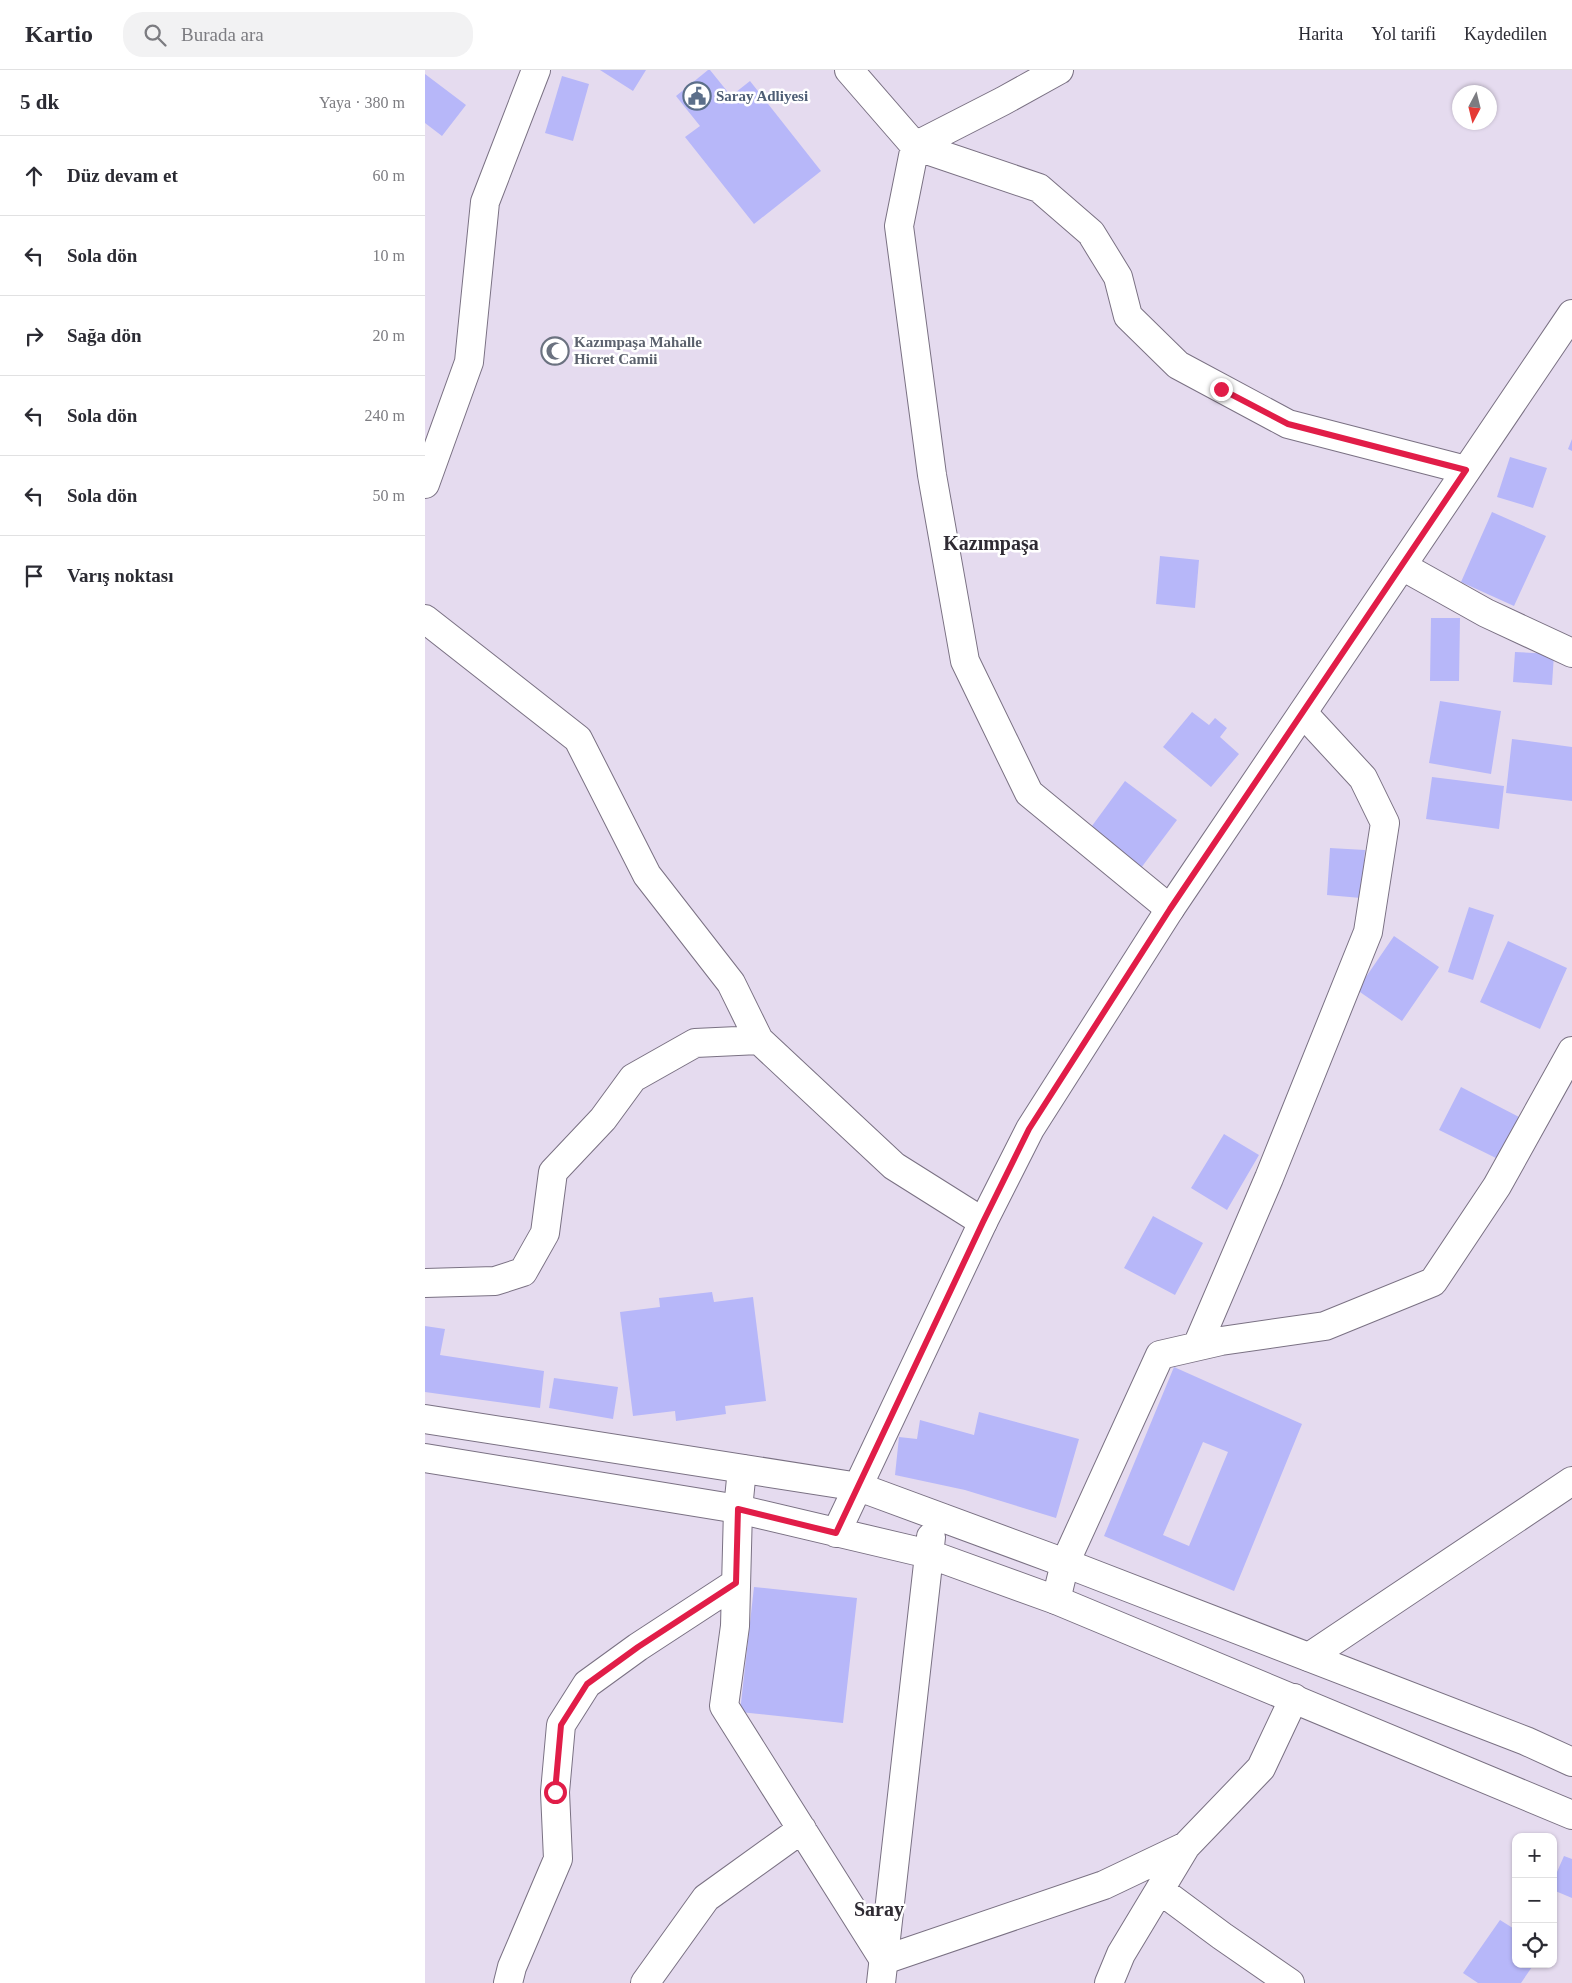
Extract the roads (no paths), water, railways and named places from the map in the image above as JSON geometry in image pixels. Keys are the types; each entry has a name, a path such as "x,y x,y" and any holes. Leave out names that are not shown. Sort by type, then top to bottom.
{"street":[{"path":"425,484 469,362 485,202 536,70"},
{"path":"849,70 915,146 1039,188 1091,233 1118,277 1127,316 1178,365 1288,424 1466,470"},
{"path":"915,146 1003,102 1059,70"},
{"path":"915,146 899,226 932,475 965,661 1029,793 1170,909"},
{"path":"836,1533 1029,1129 1170,909 1572,314"},
{"path":"1402,566 1487,613 1572,653"},
{"path":"425,619 578,739 647,875 731,984 759,1040 893,1166 983,1222"},
{"path":"1197,1346 1269,1178 1368,932 1385,823 1363,778 1303,712"},
{"path":"425,1283 495,1280 523,1272 545,1233 553,1172 603,1119 633,1078 695,1043 759,1040"},
{"path":"1056,1600 1065,1563 1160,1355 1197,1346 1325,1326 1433,1282 1497,1186 1572,1052"},
{"path":"425,1419 859,1487 1065,1563 1309,1657 1526,1741 1572,1762"},
{"path":"425,1458 738,1509 929,1554 1056,1600 1572,1815"},
{"path":"742,1469 738,1509 735,1626 724,1706 802,1829 883,1971"},
{"path":"1309,1657 1572,1481"},
{"path":"883,1971 934,1515"},
{"path":"508,1983 512,1967 558,1859 555,1792 561,1725 587,1684 638,1647 736,1583"},
{"path":"1109,1983 1121,1954 1186,1846 1261,1768 1294,1698"},
{"path":"645,1983 706,1898 802,1829"},
{"path":"883,1971 1104,1885 1186,1846"},
{"path":"1160,1890 1290,1983"}],"place":[{"name":"Saray Adliyesi","path":"697,96"},
{"name":"Kazımpaşa Mahalle Hicret Camii","path":"555,351"}],"district":[{"name":"Kazımpaşa","path":"991,543"},
{"name":"Saray","path":"879,1909"}]}
